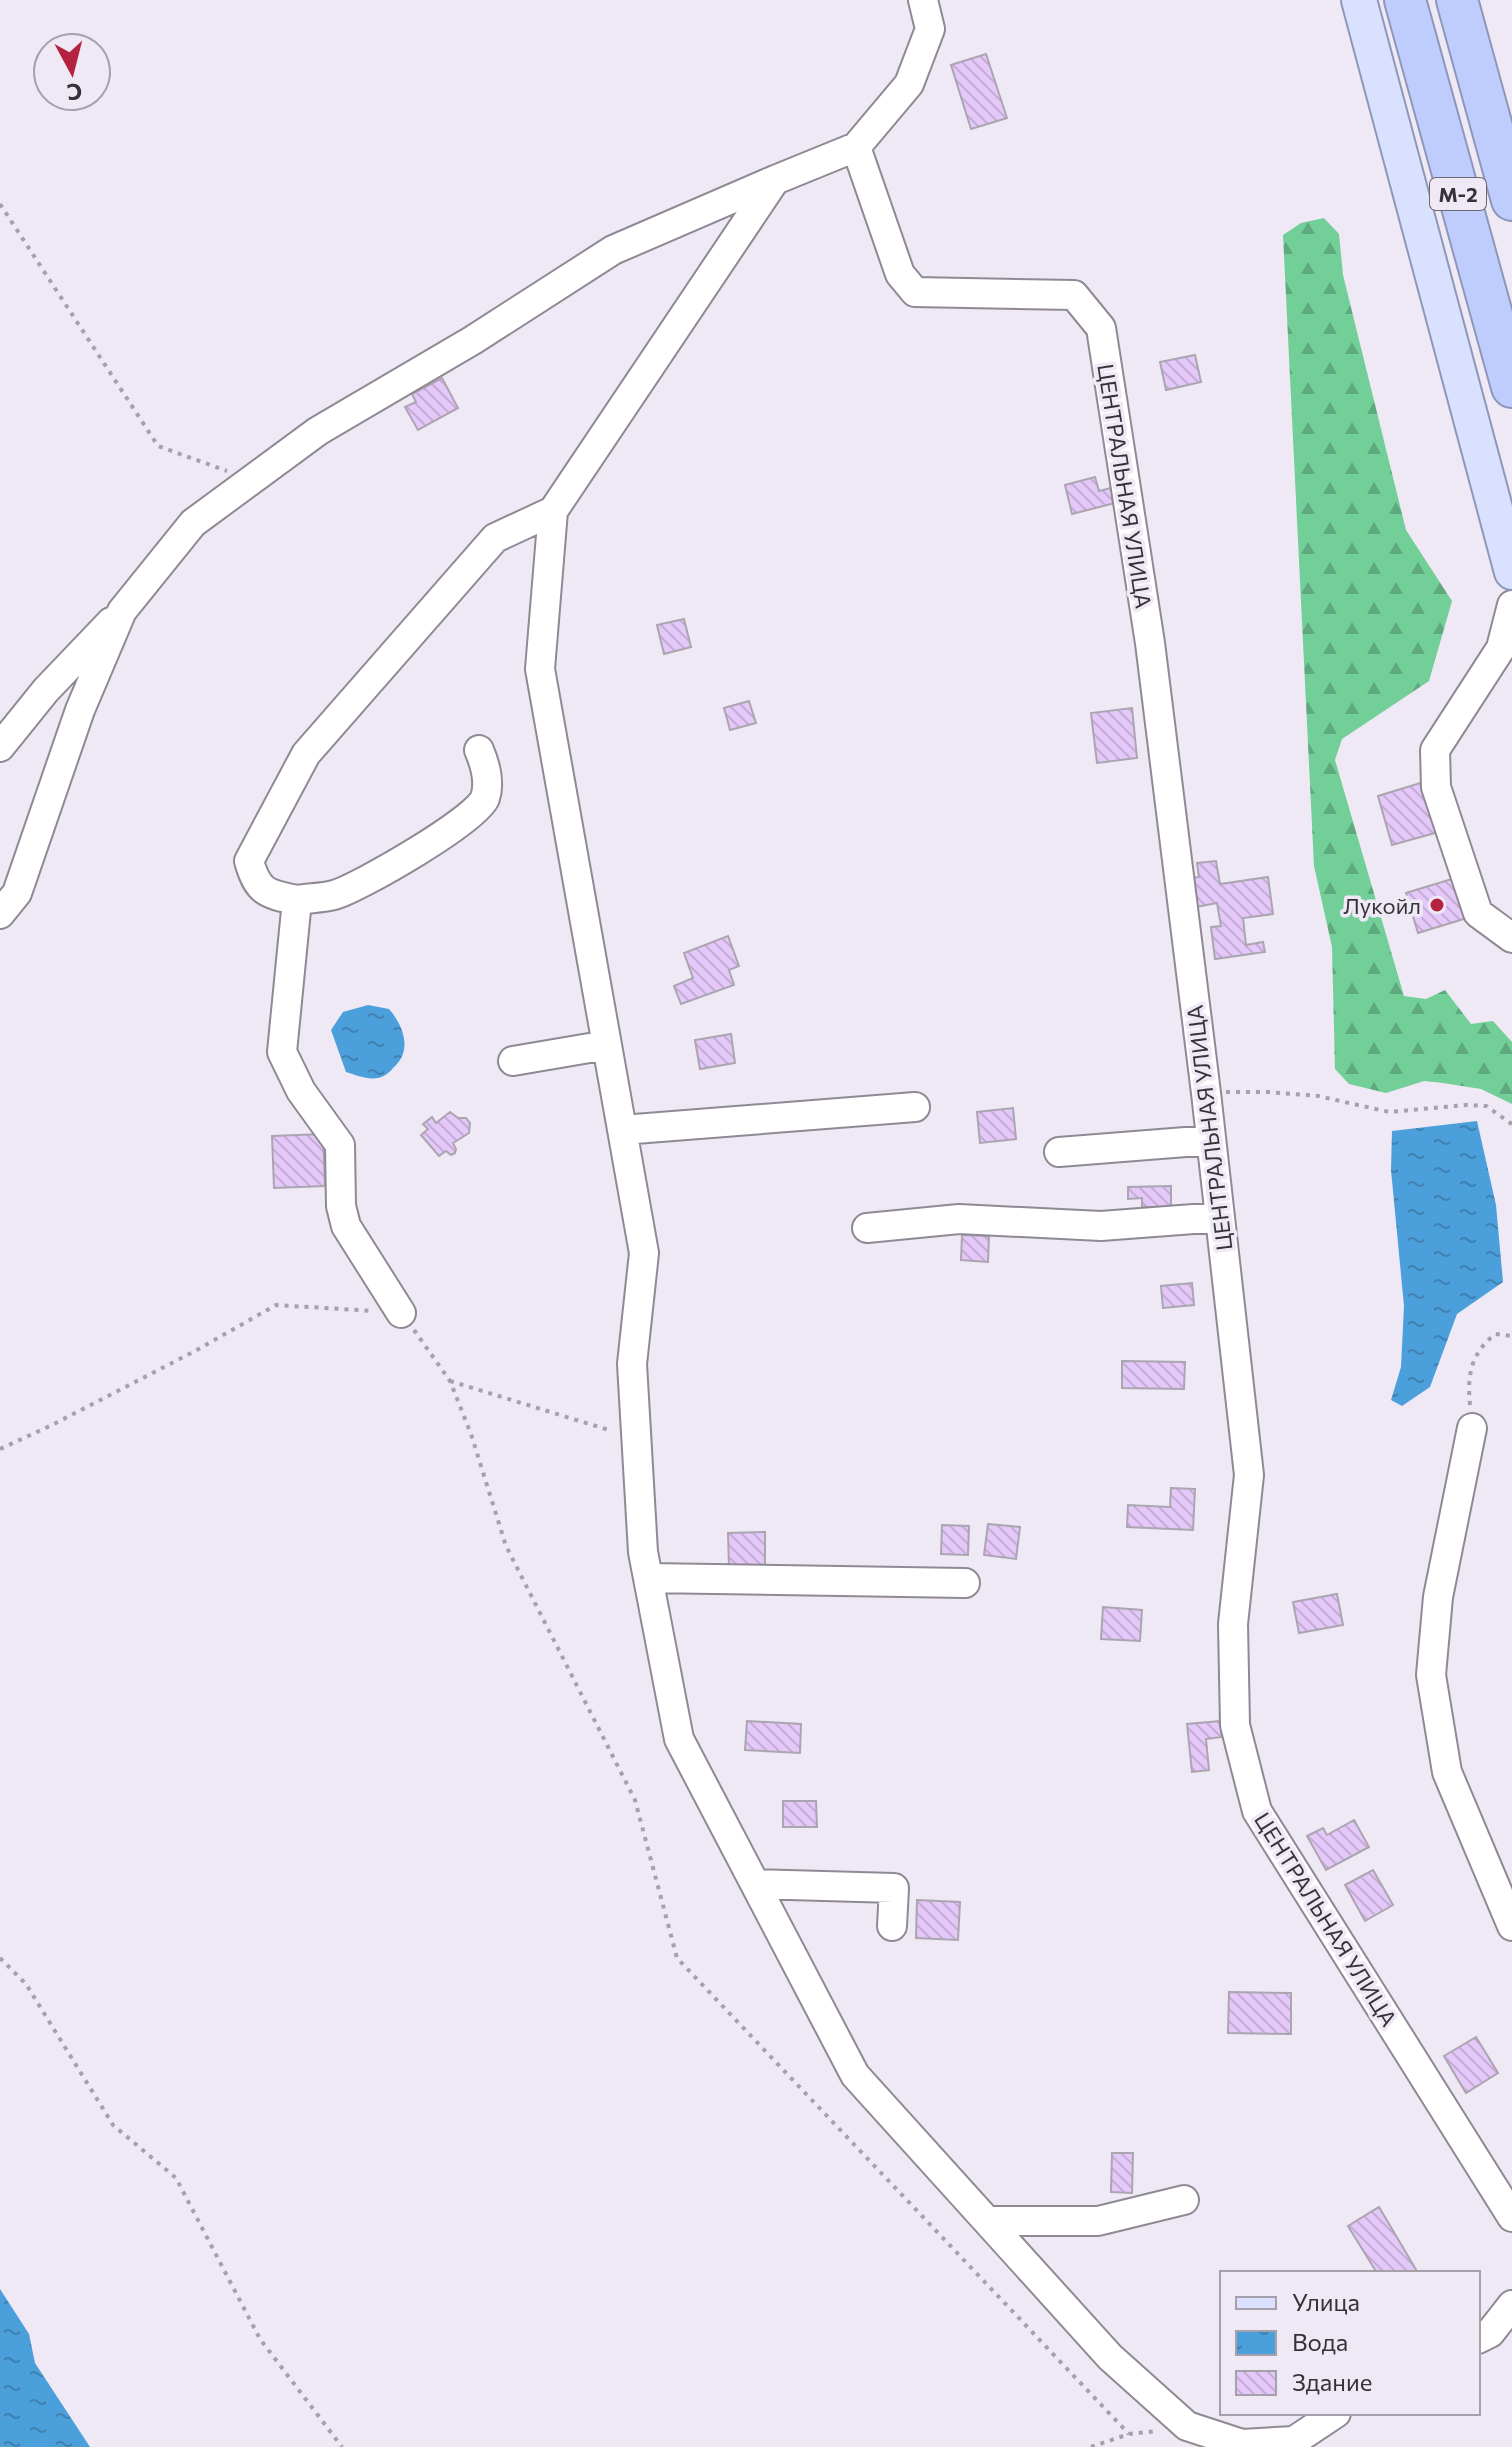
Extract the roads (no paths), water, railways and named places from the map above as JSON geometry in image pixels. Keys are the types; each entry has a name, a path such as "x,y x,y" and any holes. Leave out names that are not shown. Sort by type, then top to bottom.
{"highway":[{"name":"М-2","path":"1405,0 1512,387"},
{"name":"М-2","path":"1457,0 1512,200"}],"main road":[{"path":"1359,0 1512,572"}],"street":[{"path":"0,747 46,690 122,611 193,523 318,431 473,340 613,250 856,147 909,84 930,29 923,0"},
{"name":"ЦЕНТРАЛЬНАЯ УЛИЦА","path":"856,147 900,274 915,292 1074,295 1101,328 1150,643 1206,1093 1249,1475 1233,1624 1235,1725 1257,1811 1512,2217"},
{"path":"775,180 553,511 540,669 644,1253 632,1364 643,1552 679,1739 855,2075 1110,2357 1187,2426 1242,2444 1294,2441 1333,2415"},
{"path":"479,750 487,767 485,799 469,817 366,881 334,895 297,900 269,895 255,881 249,861 306,754 495,538 553,511"},
{"path":"1512,605 1501,648 1435,750 1436,787 1478,913 1512,938"},
{"path":"0,914 17,893 80,710 122,611"},
{"path":"297,900 282,1052 301,1091 340,1145 341,1206 346,1226 401,1313"},
{"path":"513,1061 607,1045"},
{"path":"622,1130 915,1107"},
{"path":"1059,1152 1211,1140"},
{"path":"867,1228 959,1219 1101,1226 1220,1217"},
{"path":"1472,1428 1438,1597 1431,1675 1447,1772 1512,1926"},
{"path":"648,1578 965,1583"},
{"path":"755,1884 894,1888 892,1926"},
{"path":"987,2221 1098,2221 1184,2200"},
{"path":"1480,2338 1490,2333 1512,2305"}],"water":[{"path":"368,1005 389,1009 404,1038 400,1060 378,1078 346,1072 331,1030 343,1012"},
{"path":"1477,1121 1496,1205 1503,1282 1457,1314 1430,1387 1402,1406 1391,1400 1401,1367 1404,1306 1391,1170 1392,1131"},
{"path":"0,2289 29,2334 35,2363 90,2447 0,2447"}],"place":[{"name":"Лукойл","path":"1437,905"}]}
